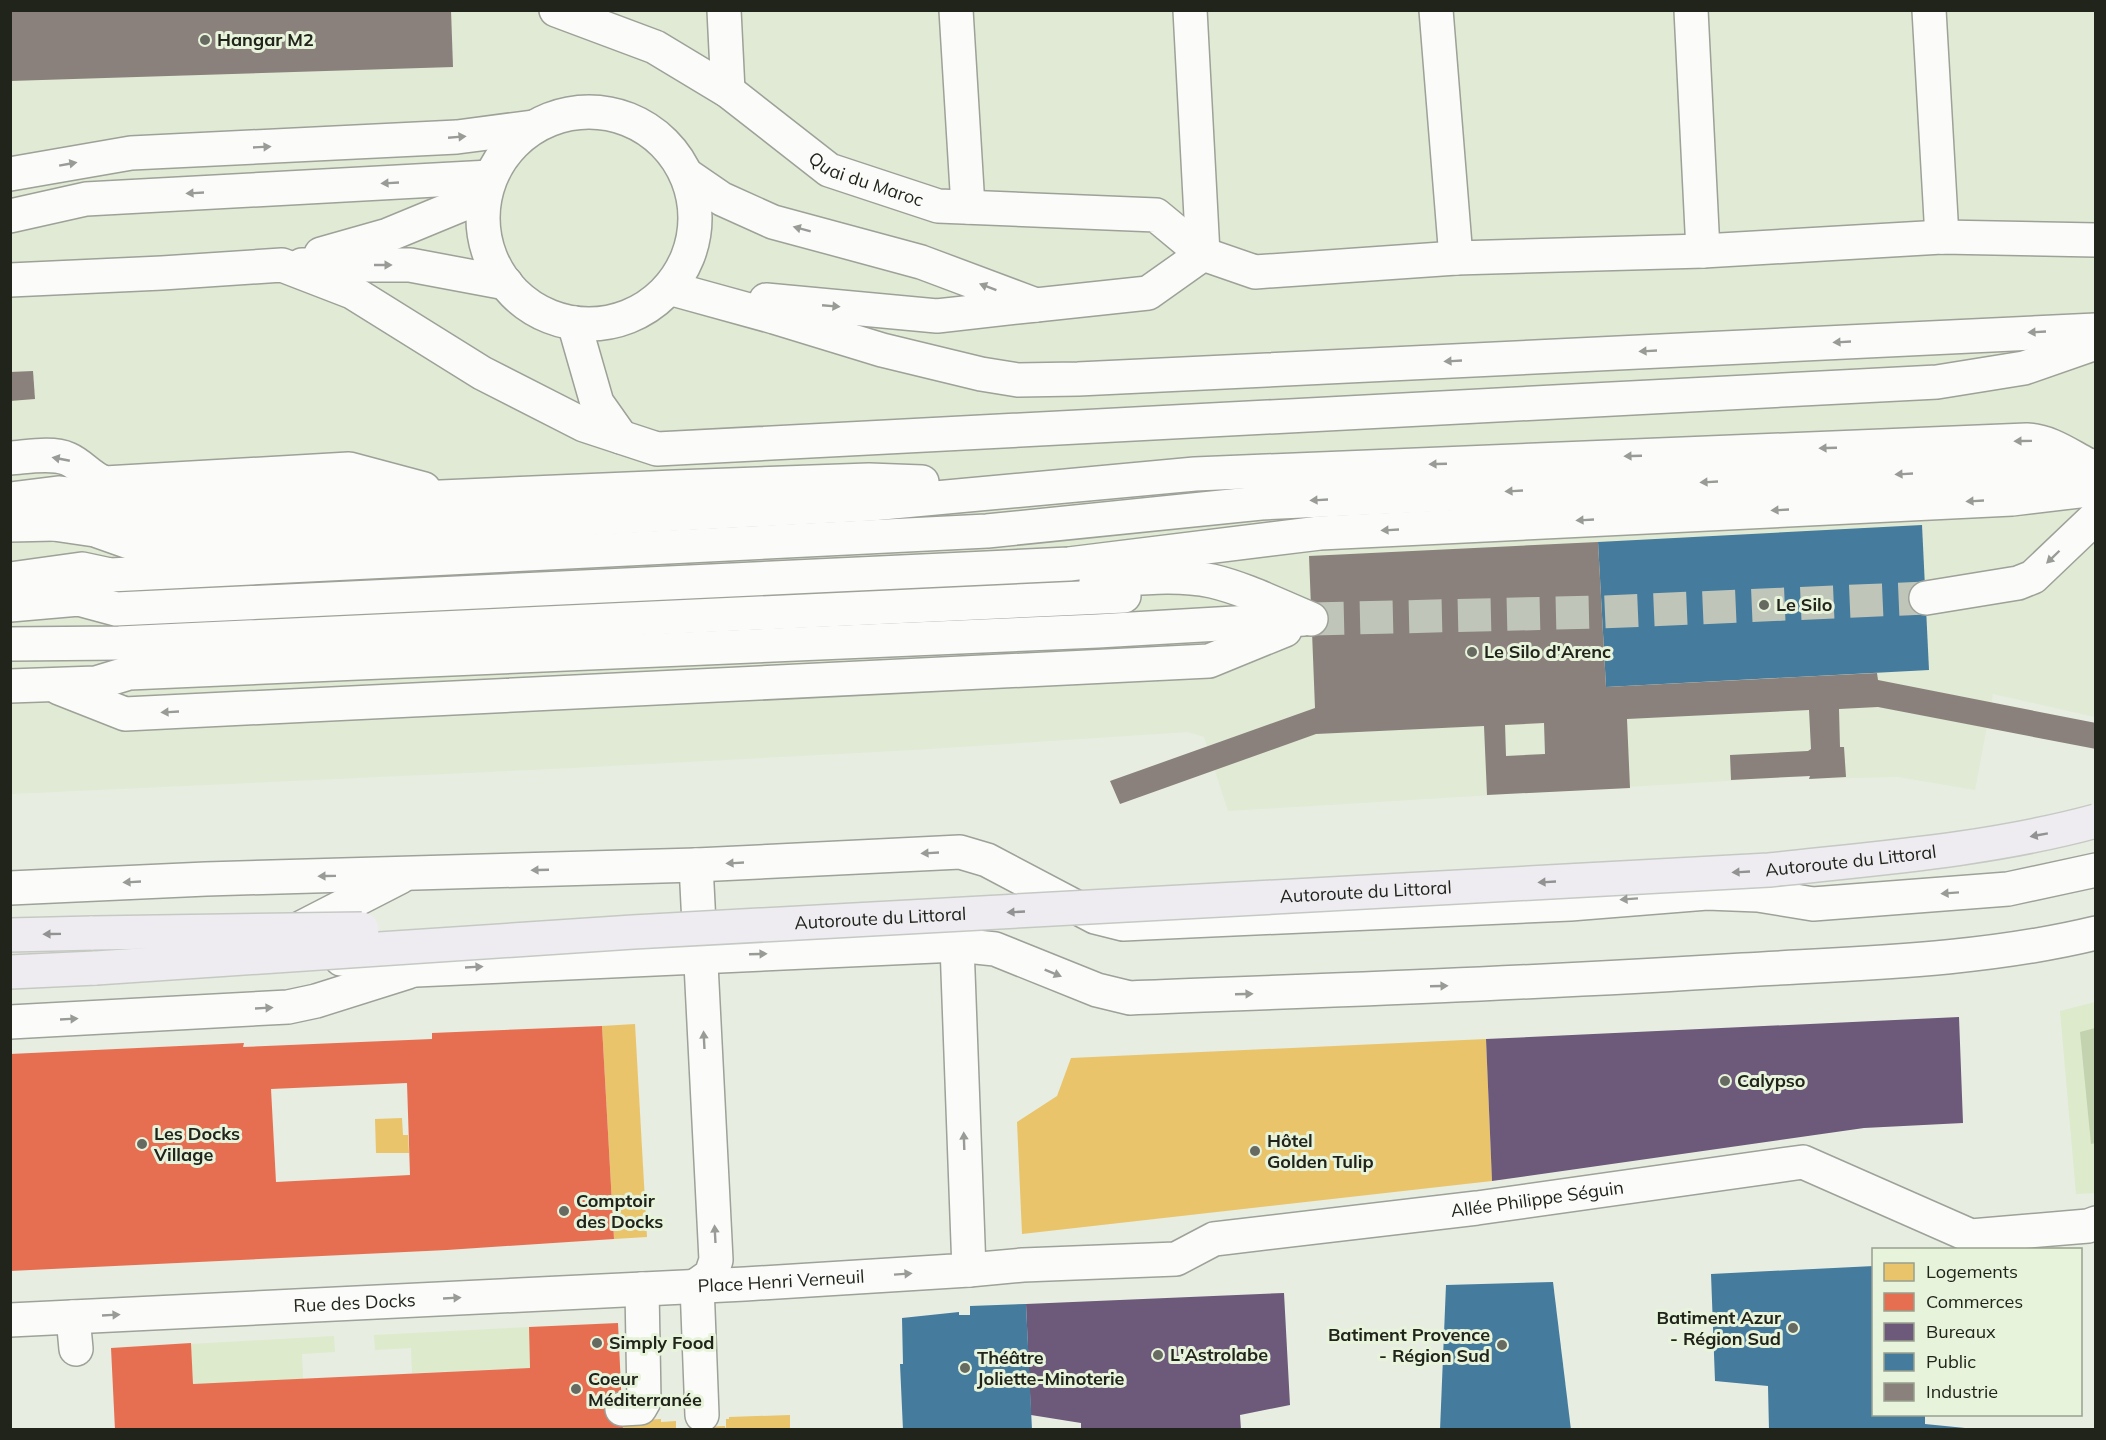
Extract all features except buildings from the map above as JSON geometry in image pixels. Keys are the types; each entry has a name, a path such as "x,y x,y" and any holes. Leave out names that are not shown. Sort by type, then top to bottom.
{"highway":[{"name":"Autoroute du Littoral","path":"102,952 633,932 1769,870 1948,851 2047,834 2096,820"},
{"path":"10,935 102,952"},
{"path":"10,972 102,952"}],"street":[{"name":"Quai du Maroc","path":"556,10 655,47 728,91 829,170 938,206 1156,215 1203,254"},
{"path":"724,10 728,91"},
{"path":"956,10 968,207"},
{"path":"1190,10 1203,254"},
{"path":"1436,10 1456,258"},
{"path":"1691,10 1703,251"},
{"path":"1929,10 1942,237"},
{"path":"10,174 131,153 457,137 533,126 571,113 591,111 621,116 649,129 671,150 687,175 695,204 694,234 685,263 669,288 642,310 609,322 574,323 555,318 536,310 519,298 494,264 486,242 483,219 488,186 508,149 533,126"},
{"path":"687,175 722,199 773,222 921,262 1036,305"},
{"path":"10,216 86,199 488,186"},
{"path":"282,265 388,235 488,186"},
{"path":"1203,254 1255,272 1456,258 1703,251 1942,237 2096,240"},
{"path":"669,288 937,316 1148,293 1203,254"},
{"path":"282,265 352,292 482,373 584,425 657,449 1937,382 2024,368 2096,343"},
{"path":"10,280 282,265 410,265 506,283"},
{"path":"669,288 882,350 981,374 1018,380 1114,378 2096,330"},
{"path":"574,323 597,403 621,437"},
{"path":"10,525 73,527 129,542 142,542 871,504 1195,474 2027,440 2051,445 2093,474"},
{"path":"10,458 60,457 70,460 96,480 105,483 349,469 452,497"},
{"path":"10,565 108,557 1003,517 1111,505 1261,503 2093,474"},
{"path":"10,605 79,599 116,609 1070,564 1320,533 2012,499 2093,474"},
{"path":"10,538 73,527 111,511 869,480 1074,486"},
{"path":"10,499 58,493 104,498 377,489 452,497"},
{"path":"10,579 82,569 110,575 987,531 1261,503"},
{"path":"55,601 122,589 1038,543 1145,527 1261,503"},
{"path":"1926,598 2018,583 2033,577 2096,517"},
{"path":"10,617 82,617 114,627 1173,578 1210,580 1311,619"},
{"path":"10,644 119,643 1204,592 1311,619"},
{"path":"10,661 1224,608 1311,619"},
{"path":"10,686 96,682 129,673 1098,631 1311,619"},
{"path":"51,684 124,714 1195,662 1209,661 1224,656 1311,619"},
{"path":"10,888 206,879 696,865 960,852 987,860 1095,917 1123,924 1570,904 1707,893 1758,895 1813,904 2008,889 2096,870"},
{"name":"Place Henri Verneuil","path":"696,865 716,1260 711,1275 698,1286"},
{"path":"262,947 407,874"},
{"path":"102,952 262,947 416,970 957,945 995,950 1097,990 1130,998 1636,976 1898,961 2017,949 2096,933"},
{"path":"957,945 969,1270"},
{"path":"10,1022 288,1007 316,1002 416,970"},
{"name":"Allée Philippe Séguin","path":"969,1270 1023,1265 1176,1259 1214,1239 1469,1209 1803,1162 1971,1236 2088,1226 2096,1223"},
{"name":"Place Henri Verneuil","path":"698,1286 969,1270"},
{"path":"698,1286 702,1414"},
{"name":"Rue des Docks","path":"10,1320 698,1286"},
{"path":"622,1409 640,1408 644,1401 642,1289"},
{"path":"73,1317 76,1349"}],"shaded area":[{"path":"10,11 2095,11 2095,717 1993,694 1975,790 1898,777 1809,779 1810,776 1228,811 1204,737 1188,732 913,750 573,768 11,794"},
{"path":"2095,1002 2095,1193 2076,1194 2060,1011"},
{"path":"2095,1028 2096,1143 2091,1144 2080,1032"},
{"path":"529,1327 530,1368 412,1373 411,1348 375,1350 374,1335"},
{"path":"334,1336 335,1352 302,1354 303,1379 193,1384 191,1344"}],"tunnel":[{"path":"1311,619 1602,612 1926,598"}],"place":[{"name":"Hangar M2","path":"205,40"},
{"name":"Le Silo","path":"1764,605"},
{"name":"Le Silo d'Arenc","path":"1472,652"},
{"name":"Calypso","path":"1725,1081"},
{"name":"Les Docks Village","path":"142,1144"},
{"name":"Hôtel Golden Tulip","path":"1255,1151"},
{"name":"Comptoir des Docks","path":"564,1211"},
{"name":"Batiment Azur - Région Sud","path":"1793,1328"},
{"name":"Simply Food","path":"597,1343"},
{"name":"Batiment Provence - Région Sud","path":"1502,1345"},
{"name":"L'Astrolabe","path":"1158,1355"},
{"name":"Théâtre Joliette-Minoterie","path":"965,1368"},
{"name":"Coeur Méditerranée","path":"576,1389"}]}
